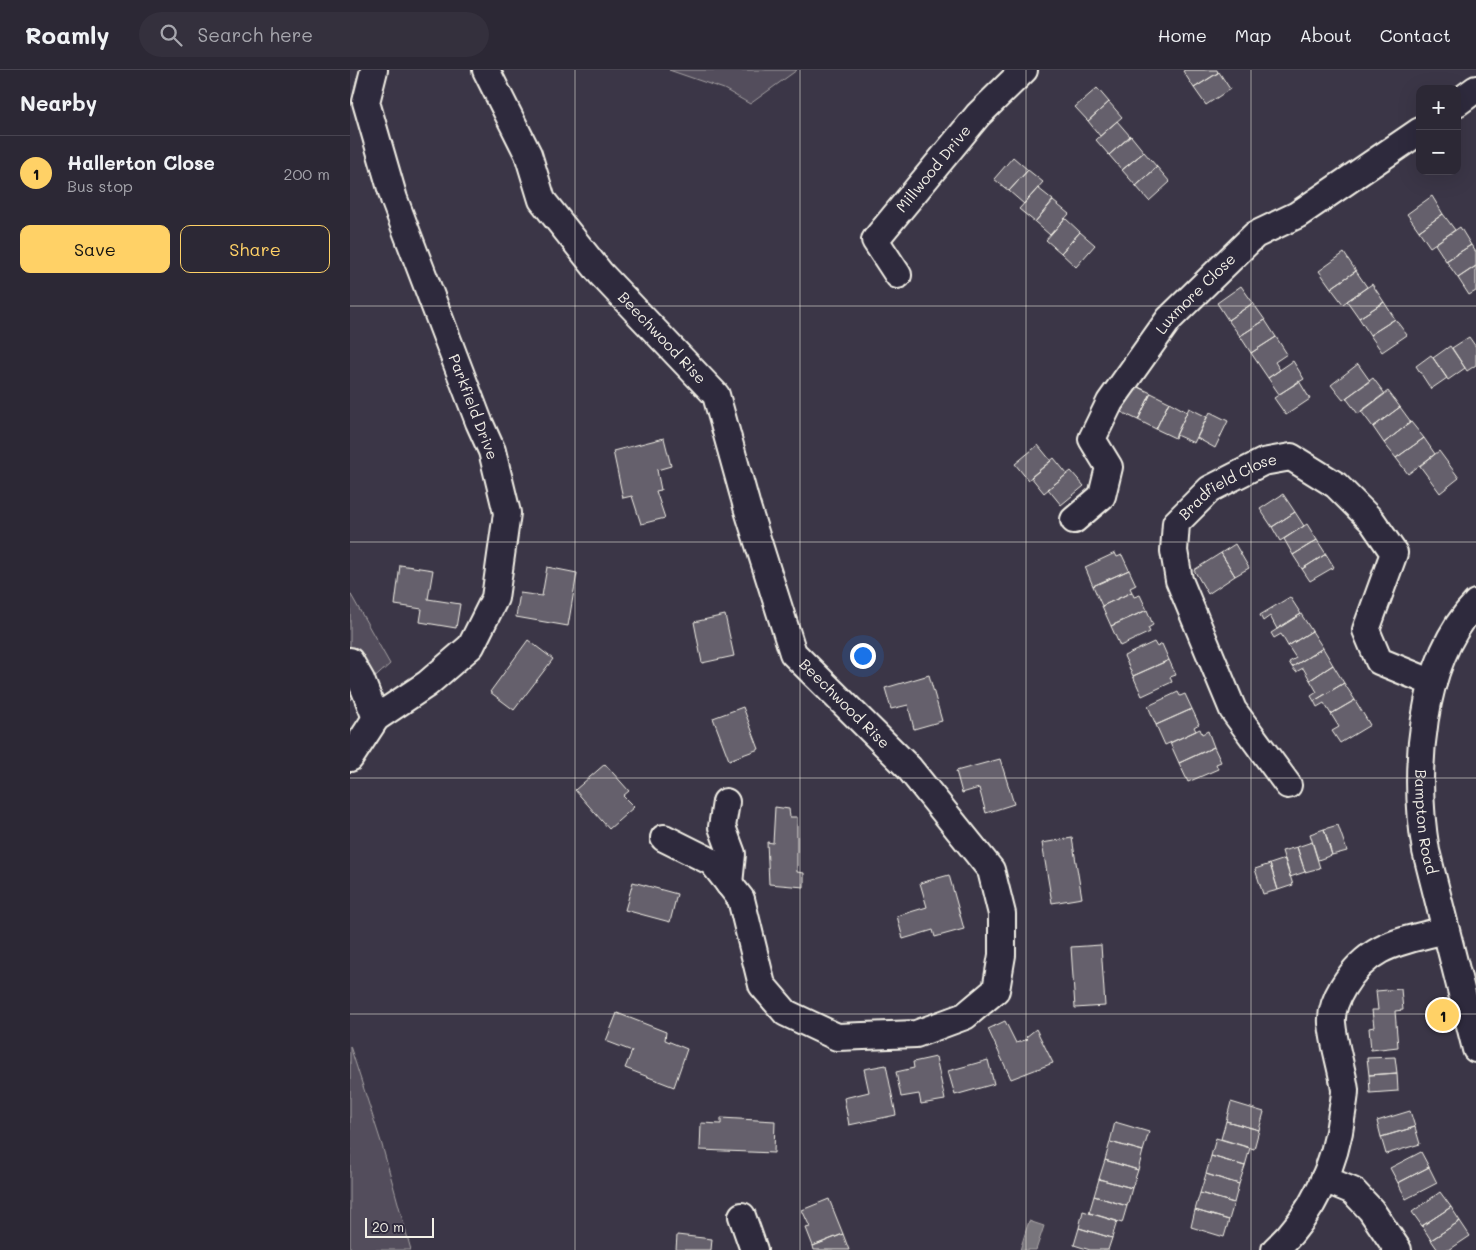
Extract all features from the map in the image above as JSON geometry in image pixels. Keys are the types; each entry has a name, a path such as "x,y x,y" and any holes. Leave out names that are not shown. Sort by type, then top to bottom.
{"street":[{"name":"Parkfield Drive","path":"350,758 376,718 427,684 471,646 495,598 507,513 492,451 479,422 394,199 366,102 374,70"},
{"name":"Beechwood Rise","path":"486,70 528,154 542,200 601,274 716,394 747,507 794,653 909,768 991,870 1002,914 1002,955 996,990 965,1016 916,1034 837,1037 786,1013 762,985 741,899 712,862 664,838"},
{"name":"Millwood Drive","path":"898,275 875,240 978,115 1024,70"},
{"path":"1461,100 1476,89"},
{"name":"Luxmore Close","path":"1074,520 1102,496 1109,467 1092,439 1095,432 1110,402 1168,320 1255,235 1297,215 1416,134"},
{"name":"Bradfield Close","path":"1288,785 1233,710 1179,580 1174,551 1176,523 1210,489 1262,462 1291,457 1336,485 1372,521 1394,553 1366,630 1379,661 1433,682"},
{"name":"Bampton Road","path":"1476,604 1464,616 1449,641 1433,682 1423,732 1420,768 1420,819 1433,885 1476,1049"},
{"path":"350,661 361,680 376,718"},
{"path":"726,802 722,827 732,854 730,884"},
{"path":"1274,1250 1295,1230 1307,1211 1324,1179 1334,1153 1345,1092 1332,1021 1337,996 1352,972 1368,956 1391,944 1445,930"},
{"path":"1324,1179 1354,1191 1371,1210 1398,1250"},
{"path":"742,1216 754,1250"}],"shaded area":[{"path":"669,70 797,70 750,104 724,89"},
{"path":"350,593 390,664 350,700"},
{"path":"350,1046 382,1145 411,1250 350,1250"},
{"path":"1029,1221 1044,1226 1036,1250 1020,1250"}],"building":[{"path":"1217,70 1218,73 1194,88 1183,71"},
{"path":"1219,72 1230,89 1206,105 1194,88"},
{"path":"1097,88 1109,102 1088,121 1075,107"},
{"path":"1109,102 1122,117 1100,136 1088,121"},
{"path":"1117,121 1130,136 1109,155 1096,140"},
{"path":"1131,136 1144,152 1122,170 1109,155"},
{"path":"1144,152 1157,167 1136,186 1122,170"},
{"path":"1013,157 1028,170 1009,191 994,179"},
{"path":"1157,167 1170,182 1149,201 1136,186"},
{"path":"1028,170 1043,182 1024,204 1009,191"},
{"path":"1038,188 1053,200 1035,222 1019,209"},
{"path":"1432,196 1443,214 1419,231 1407,214"},
{"path":"1053,201 1069,214 1050,235 1035,222"},
{"path":"1443,214 1455,230 1430,247 1419,231"},
{"path":"1065,218 1080,232 1061,253 1046,240"},
{"path":"1460,227 1471,245 1446,261 1435,244"},
{"path":"1080,232 1095,245 1076,267 1061,253"},
{"path":"1471,245 1476,252 1476,266 1458,278 1446,261"},
{"path":"1344,253 1356,271 1331,288 1319,271"},
{"path":"1476,266 1476,291 1469,295 1458,278"},
{"path":"1356,271 1367,287 1343,304 1331,288"},
{"path":"1372,284 1384,302 1359,318 1347,301"},
{"path":"1241,286 1253,303 1228,320 1217,303"},
{"path":"1384,302 1395,319 1370,335 1359,318"},
{"path":"1253,303 1265,320 1240,336 1228,320"},
{"path":"1395,319 1407,335 1382,352 1370,335"},
{"path":"1265,320 1276,337 1251,353 1240,336"},
{"path":"1276,337 1287,354 1275,362 1280,370 1268,378 1251,353"},
{"path":"1469,337 1476,347 1476,365 1467,371 1452,348"},
{"path":"1450,346 1465,368 1448,380 1433,358"},
{"path":"1431,355 1447,378 1431,389 1416,366"},
{"path":"1293,361 1304,379 1279,394 1268,378"},
{"path":"1358,364 1370,381 1343,400 1331,385"},
{"path":"1373,378 1385,394 1358,414 1346,398"},
{"path":"1299,381 1310,399 1286,415 1274,398"},
{"path":"1132,384 1151,393 1138,420 1119,411"},
{"path":"1388,391 1400,407 1373,427 1361,411"},
{"path":"1151,393 1169,402 1156,429 1138,420"},
{"path":"1169,402 1187,412 1175,438 1156,429"},
{"path":"1400,407 1411,422 1384,443 1373,427"},
{"path":"1189,408 1207,417 1194,443 1176,435"},
{"path":"1210,412 1228,421 1215,448 1197,438"},
{"path":"1411,422 1424,438 1396,458 1384,443"},
{"path":"664,438 671,466 657,470 661,490 656,491 665,518 641,524 632,496 623,498 613,451"},
{"path":"1424,438 1435,454 1408,474 1396,458"},
{"path":"1038,445 1051,461 1028,480 1015,464"},
{"path":"1439,451 1459,478 1440,493 1420,466"},
{"path":"1054,458 1067,474 1044,493 1031,477"},
{"path":"1071,471 1084,486 1061,505 1048,489"},
{"path":"1283,494 1295,512 1272,527 1260,509"},
{"path":"1295,512 1304,526 1280,541 1272,527"},
{"path":"1307,524 1317,540 1293,555 1284,539"},
{"path":"1317,540 1326,554 1302,569 1293,555"},
{"path":"1235,544 1249,568 1235,576 1221,553"},
{"path":"1115,553 1117,557 1122,555 1129,570 1093,586 1085,567"},
{"path":"1221,553 1235,576 1208,594 1194,570"},
{"path":"1326,554 1334,567 1310,581 1302,569"},
{"path":"400,565 433,570 428,599 460,604 456,628 420,622 422,609 395,605"},
{"path":"547,567 577,573 568,626 516,617 520,593 542,596"},
{"path":"1129,570 1136,585 1130,588 1132,592 1102,606 1093,586"},
{"path":"1132,592 1134,597 1140,595 1147,610 1111,626 1102,606"},
{"path":"1290,597 1301,614 1277,629 1270,616 1263,621 1260,615"},
{"path":"1147,610 1153,625 1148,628 1150,632 1120,646 1111,626"},
{"path":"1301,614 1312,631 1288,646 1281,634 1274,638 1271,633"},
{"path":"725,615 734,656 702,663 694,622"},
{"path":"1312,631 1323,648 1292,667 1289,662 1296,658 1288,646"},
{"path":"528,640 553,659 514,710 490,692"},
{"path":"1154,642 1157,647 1162,644 1169,660 1133,676 1124,656"},
{"path":"1323,648 1333,665 1310,680 1303,668 1296,672 1292,667"},
{"path":"1169,660 1176,675 1170,677 1172,682 1142,696 1133,676"},
{"path":"1333,665 1344,683 1314,701 1311,696 1317,692 1310,680"},
{"path":"929,675 942,721 914,729 908,705 891,709 885,688"},
{"path":"1344,683 1355,700 1331,714 1324,703 1317,707 1314,701"},
{"path":"1178,692 1180,696 1185,694 1192,709 1156,725 1148,706"},
{"path":"1355,700 1370,725 1340,743 1332,731 1339,727 1331,714"},
{"path":"743,707 759,749 729,760 713,718"},
{"path":"1192,709 1199,724 1194,727 1196,731 1165,745 1156,725"},
{"path":"1200,729 1202,734 1208,731 1214,747 1179,763 1170,743"},
{"path":"1214,747 1221,762 1216,764 1218,769 1188,782 1179,763"},
{"path":"1000,759 1014,804 986,813 979,788 962,793 956,771"},
{"path":"605,764 629,791 623,796 634,807 609,829 575,790"},
{"path":"775,807 789,809 790,817 797,817 797,872 804,873 804,887 769,884 767,842 773,843"},
{"path":"1338,825 1347,851 1332,855 1324,829"},
{"path":"1324,829 1332,855 1318,860 1310,834"},
{"path":"1072,838 1082,898 1052,903 1042,843"},
{"path":"1312,842 1320,868 1305,872 1297,847"},
{"path":"1297,847 1305,872 1290,877 1282,851"},
{"path":"1285,859 1293,885 1278,890 1270,864"},
{"path":"1270,864 1278,890 1263,894 1255,869"},
{"path":"949,875 964,929 935,937 933,930 903,939 897,916 927,907 920,883"},
{"path":"633,882 677,894 670,922 625,910"},
{"path":"1101,945 1105,1006 1075,1008 1071,947"},
{"path":"1401,989 1403,1010 1395,1011 1398,1047 1371,1050 1369,1028 1374,1027 1372,1010 1378,1010 1376,991"},
{"path":"617,1013 666,1032 665,1040 687,1049 674,1087 625,1068 632,1051 606,1041"},
{"path":"1005,1021 1016,1043 1028,1039 1026,1037 1036,1029 1053,1063 1011,1079 988,1029"},
{"path":"936,1057 945,1100 921,1104 919,1094 901,1097 896,1072 914,1068 913,1062"},
{"path":"1395,1057 1397,1073 1369,1075 1367,1058"},
{"path":"988,1060 994,1084 955,1095 948,1071"},
{"path":"886,1065 896,1115 849,1125 844,1098 869,1092 864,1069"},
{"path":"1397,1073 1398,1091 1370,1093 1369,1075"},
{"path":"1231,1102 1264,1112 1259,1130 1226,1121"},
{"path":"1410,1111 1415,1127 1381,1137 1377,1121"},
{"path":"721,1118 775,1121 774,1153 700,1150 701,1123 721,1124"},
{"path":"1226,1121 1259,1130 1254,1149 1221,1139"},
{"path":"1115,1122 1149,1132 1143,1151 1110,1142"},
{"path":"1415,1127 1420,1144 1386,1154 1381,1137"},
{"path":"1216,1138 1250,1148 1245,1166 1211,1156"},
{"path":"1110,1142 1143,1151 1138,1170 1105,1160"},
{"path":"1421,1152 1429,1167 1398,1183 1390,1168"},
{"path":"1211,1156 1245,1166 1239,1184 1206,1174"},
{"path":"1105,1160 1138,1170 1132,1188 1099,1179"},
{"path":"1429,1167 1437,1183 1406,1199 1398,1183"},
{"path":"1206,1174 1239,1184 1234,1203 1200,1193"},
{"path":"1099,1179 1132,1188 1127,1206 1094,1196"},
{"path":"1440,1192 1451,1207 1422,1226 1412,1212"},
{"path":"1200,1193 1234,1203 1229,1220 1195,1210"},
{"path":"1094,1196 1127,1206 1122,1223 1089,1213"},
{"path":"829,1199 843,1234 813,1246 806,1228 810,1227 802,1210"},
{"path":"1451,1207 1460,1221 1431,1240 1422,1226"},
{"path":"1195,1210 1229,1220 1224,1237 1191,1227"},
{"path":"1083,1211 1117,1221 1112,1238 1079,1228"},
{"path":"1460,1221 1470,1236 1449,1250 1438,1250 1431,1240"},
{"path":"1079,1228 1112,1238 1108,1250 1090,1250 1074,1245"},
{"path":"843,1234 849,1250 814,1250 813,1246"},
{"path":"677,1235 712,1239 711,1250 676,1250"}],"place":[{"name":"Hallerton Close","path":"1443,1015"}]}
